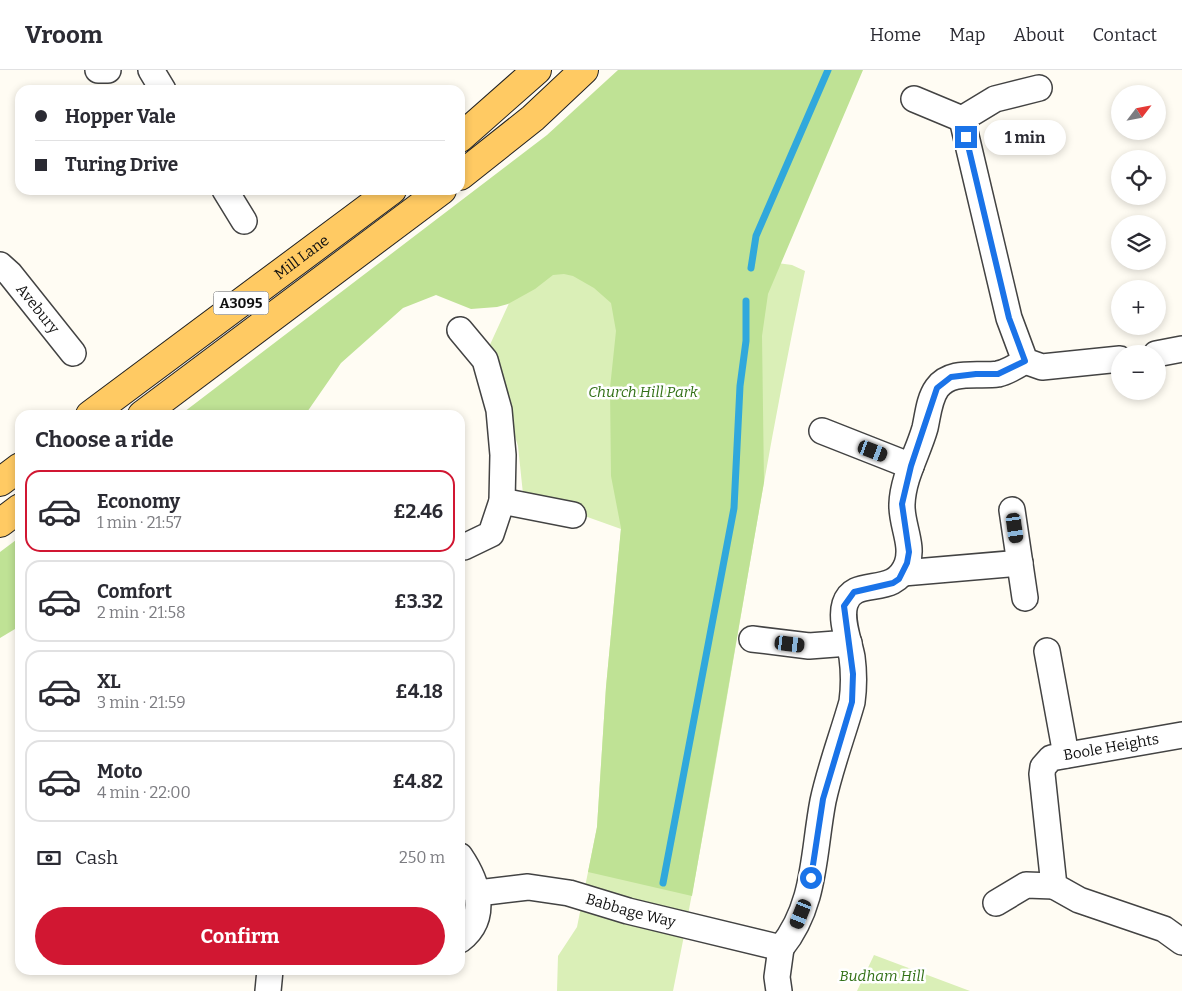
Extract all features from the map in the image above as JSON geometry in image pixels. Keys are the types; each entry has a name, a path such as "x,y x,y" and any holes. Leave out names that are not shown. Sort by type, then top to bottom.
{"main road":[{"path":"465,134 537,70"},
{"path":"465,172 533,118 584,70"},
{"name":"Mill Lane","path":"97,410 385,195"},
{"name":"Mill Lane","path":"149,410 435,195"},
{"path":"0,482 15,471"},
{"path":"0,523 15,512"}],"street":[{"path":"98,70 108,70"},
{"path":"150,70 160,85"},
{"path":"962,119 995,99 1039,88"},
{"path":"914,98 962,119"},
{"path":"962,119 1009,318 1025,361"},
{"path":"228,195 244,221"},
{"name":"Avebury","path":"0,265 10,274 73,353"},
{"path":"460,330 485,360 499,410 503,455 502,501 491,534 465,547"},
{"path":"1166,352 1182,349"},
{"path":"778,991 777,977 781,948 794,931 808,897 823,799 852,702 854,688 844,606 850,595 866,588 893,583 899,579 907,563 909,552 902,504 911,466 937,388 951,377 998,374 1025,361 1042,367 1111,361"},
{"path":"822,431 911,466"},
{"path":"502,501 573,515"},
{"path":"1012,510 1025,598"},
{"path":"902,573 1020,563"},
{"path":"752,639 809,646 849,643"},
{"path":"1047,651 1066,755"},
{"name":"Boole Heights","path":"1054,886 1042,774 1043,767 1051,758 1182,735"},
{"path":"465,863 471,872 478,893 477,916 465,933"},
{"path":"996,903 1026,885 1054,886 1078,900 1164,928 1182,942"},
{"name":"Babbage Way","path":"478,893 528,887 569,893 628,911 781,948"},
{"path":"268,991 270,975"}],"green space":[{"path":"618,70 863,70 768,294 762,336 764,482 692,896 588,872 597,827 606,687 621,528 611,476 610,388 616,331 611,303 594,288 573,276 564,274 553,275 535,289 508,304 497,307 471,309 436,295 403,308 341,363 308,410 187,410 547,135"},
{"name":"Church Hill Park","path":"532,253 763,261 792,265 805,271 770,451 691,901 673,991 557,991 558,956 577,927 597,827 606,687 621,529 523,494 518,446 488,349"},
{"path":"15,541 15,629 0,638 0,552"},
{"name":"Budham Hill","path":"874,955 970,991 857,991"}],"waterway":[{"path":"751,268 756,236 828,70"},
{"path":"663,883 734,508 740,386 746,341 746,301"}],"route":[{"path":"811,878 823,799 852,702 854,688 852,658 844,606 847,599 854,592 893,583 899,579 907,563 909,552 902,504 911,466 924,429 929,407 937,388 951,377 998,374 1025,361 1018,347 1009,318 966,137"}]}
